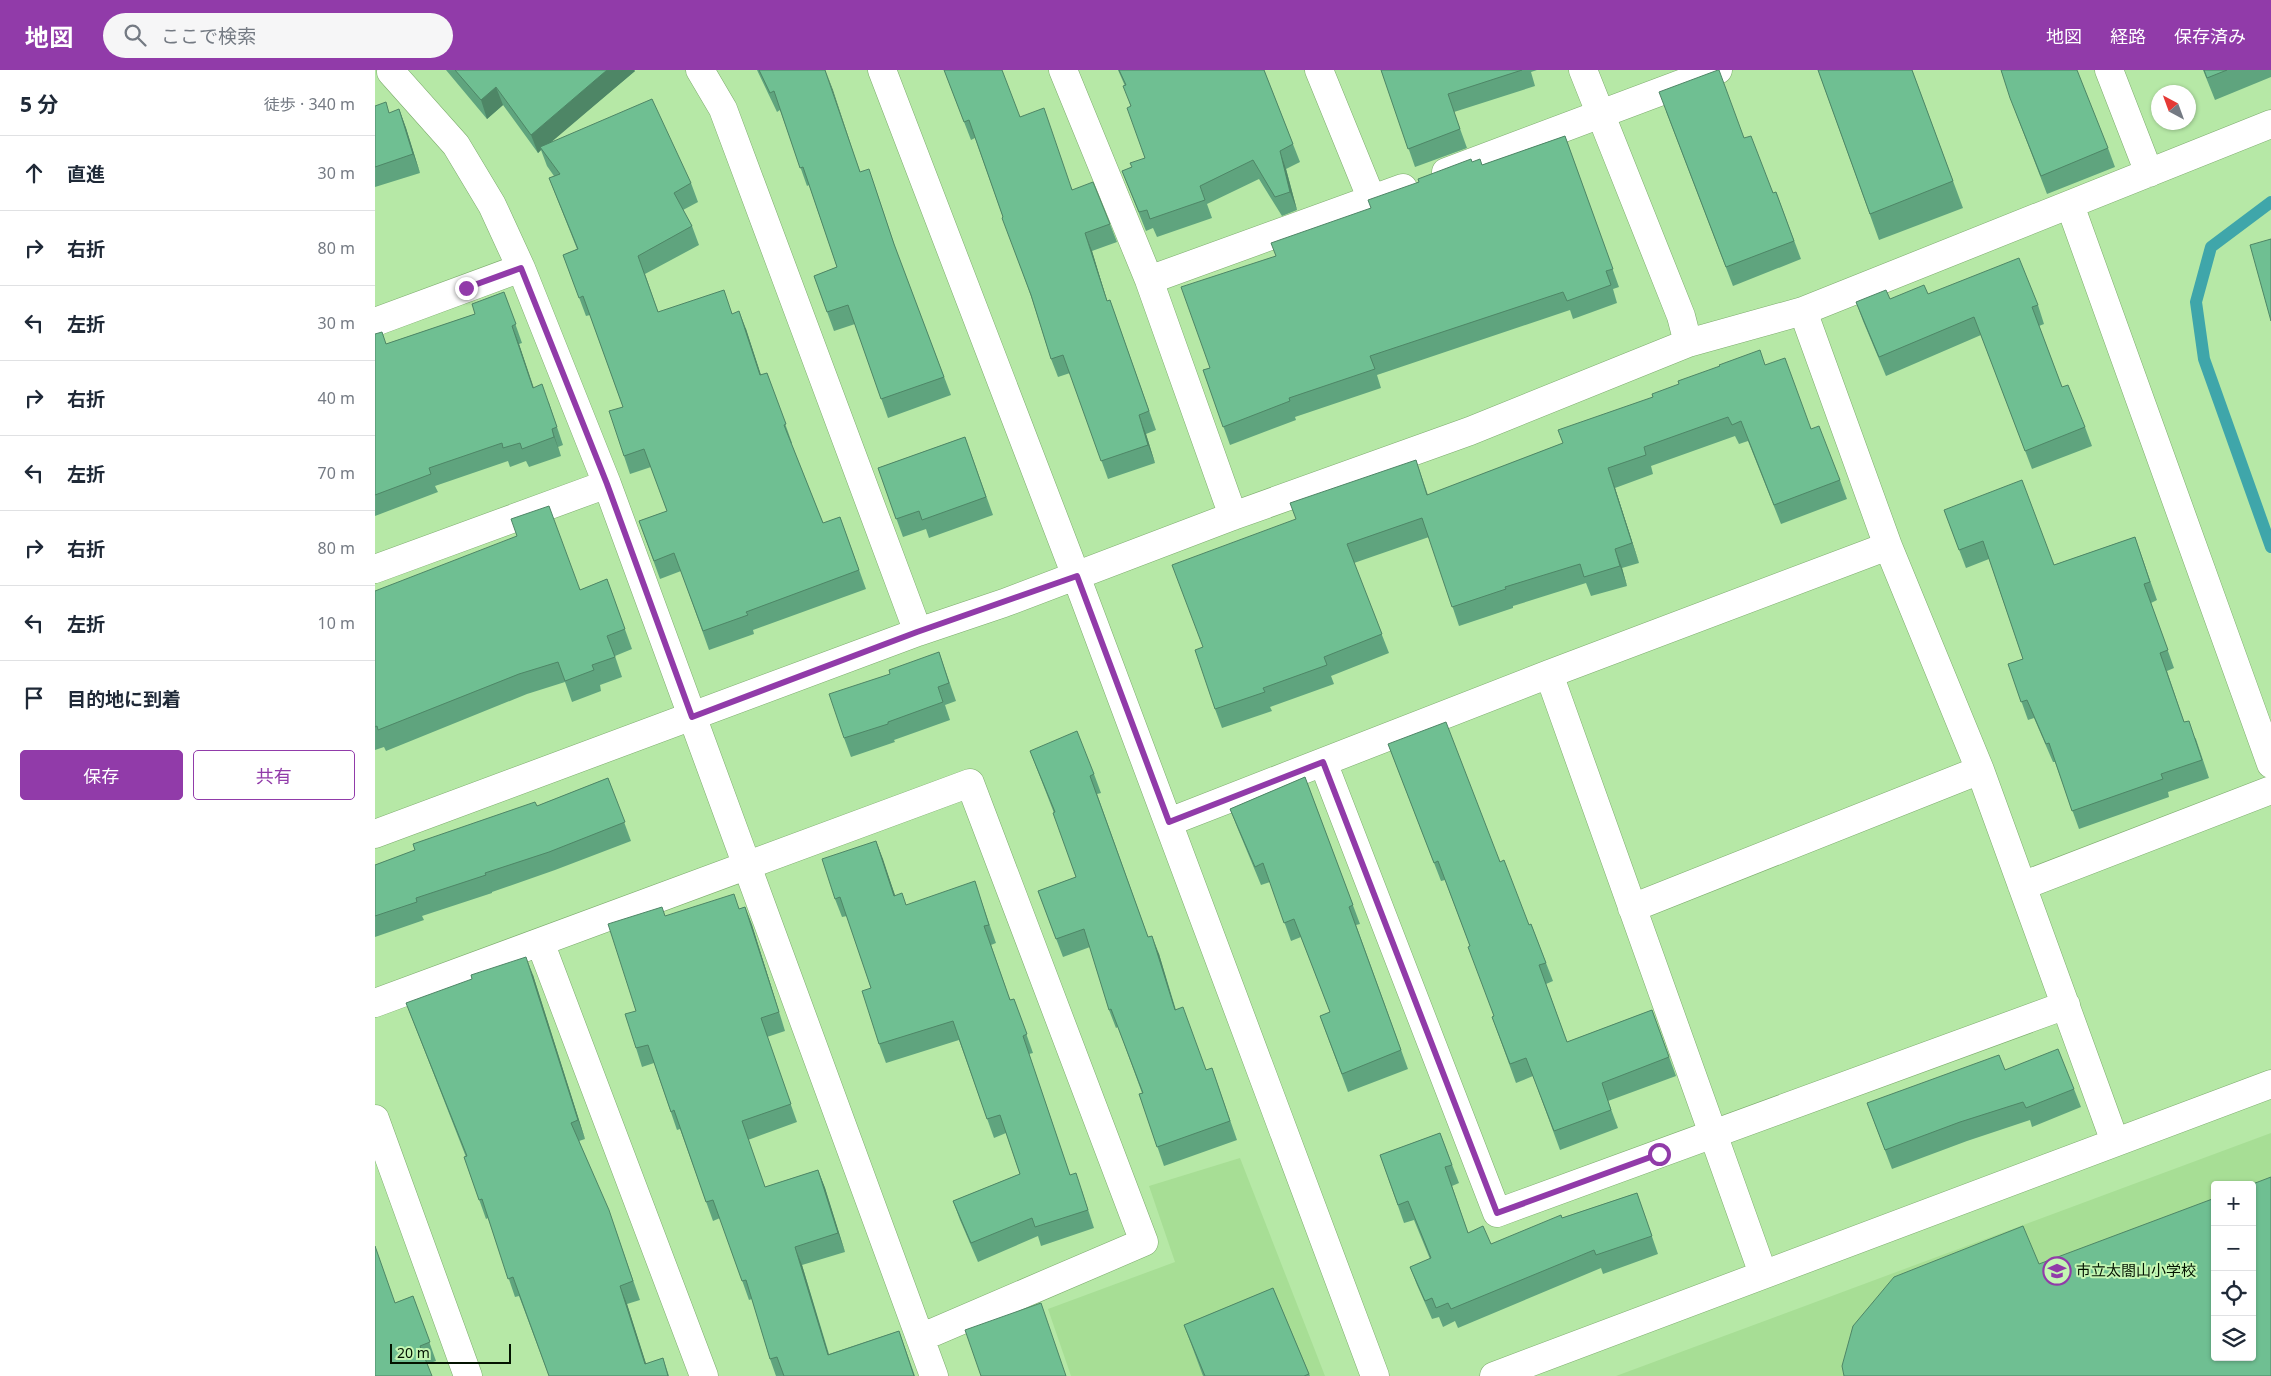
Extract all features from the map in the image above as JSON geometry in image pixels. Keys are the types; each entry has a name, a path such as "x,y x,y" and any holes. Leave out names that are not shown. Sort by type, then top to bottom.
{"street":[{"path":"700,70 723,110 917,632"},
{"path":"882,70 1077,576 1375,1376"},
{"path":"1063,70 1149,280 1233,516"},
{"path":"1319,70 1372,200"},
{"path":"1583,70 1599,115 1681,316 1688,343"},
{"path":"1149,280 1372,200 1718,70"},
{"path":"2109,70 2149,173"},
{"path":"387,73 456,145 492,205 521,268 607,484 934,1376"},
{"path":"375,834 917,632 1077,576 1233,516 1470,431 1688,343 1803,311 2271,124"},
{"path":"2070,205 2271,764"},
{"path":"375,322 521,268"},
{"path":"1803,311 1888,546 1980,770 2115,1142"},
{"path":"375,569 607,484"},
{"path":"1169,822 1549,674 1888,546"},
{"path":"1549,674 1763,1274"},
{"path":"1323,762 1497,1213 2066,1005"},
{"path":"1632,908 1980,770"},
{"path":"375,1003 970,783 1144,1242 920,1338"},
{"path":"2022,886 2271,790"},
{"path":"540,942 704,1376"},
{"path":"1494,1376 2271,1084"},
{"path":"375,1119 468,1376"}],"shaded area":[{"name":"市立太閤山小学校","path":"2271,1133 2271,1376 1616,1376"},
{"path":"1240,1158 1325,1376 1071,1376 1048,1309 1175,1262 1149,1186"}],"building":[{"path":"455,70 607,70 531,135 496,87 481,100"},
{"path":"759,70 825,70 860,172 869,169 894,244 944,377 881,399 848,305 827,312 814,276 837,267 803,167 800,168 774,91 770,93"},
{"path":"944,70 1002,70 1020,117 1044,108 1072,190 1093,182 1110,224 1085,233 1107,301 1110,300 1149,411 1139,415 1148,445 1101,461 1063,355 1051,359 1031,295 1002,218 969,120 964,122"},
{"path":"1119,70 1264,70 1293,144 1280,151 1290,192 1275,197 1253,160 1200,186 1205,200 1150,219 1147,210 1139,212 1122,171 1132,167 1130,163 1145,158 1127,108 1131,106 1123,86 1126,85"},
{"path":"1381,70 1522,70 1448,94 1460,129 1408,149"},
{"path":"1719,70 1744,138 1751,136 1773,193 1776,192 1794,241 1726,267 1659,92"},
{"path":"1818,70 1912,70 1953,181 1870,214"},
{"path":"2001,70 2077,70 2108,148 2041,176"},
{"path":"2204,70 2227,70 2207,78"},
{"path":"652,99 691,183 674,193 692,226 638,256 658,312 724,290 732,314 739,311 760,375 767,373 786,424 784,425 823,523 840,517 859,570 746,612 748,615 703,631 674,553 654,561 639,521 667,511 644,449 624,456 609,411 623,407 583,296 579,298 563,255 578,249 549,178 560,174 540,147"},
{"path":"386,102 389,113 399,109 413,154 375,167 375,106"},
{"path":"1565,136 1613,269 1606,271 1611,285 1567,301 1563,292 1370,356 1375,369 1289,398 1290,401 1223,427 1203,370 1210,368 1181,287 1276,256 1271,243 1371,208 1368,200 1419,182 1418,179 1471,159 1472,162 1480,159 1482,165"},
{"path":"2271,239 2271,321 2250,245"},
{"path":"2019,258 2038,305 2032,307 2062,387 2068,385 2085,427 2025,451 1974,317 1879,357 1856,302 1886,290 1890,299 1924,285 1928,294"},
{"path":"504,292 516,324 512,326 533,388 542,384 557,427 552,429 554,437 522,449 520,443 503,448 502,443 429,468 431,474 375,495 375,334 382,332 386,344 475,314 472,304"},
{"path":"1760,350 1765,365 1785,358 1811,429 1819,426 1840,480 1774,505 1741,421 1732,425 1728,417 1644,447 1646,455 1608,468 1632,543 1615,549 1620,566 1584,577 1580,564 1505,587 1506,589 1452,607 1422,518 1347,544 1382,634 1324,657 1327,665 1263,688 1265,692 1215,709 1195,650 1203,647 1172,565 1296,519 1290,503 1416,460 1427,495 1563,443 1558,430 1653,397 1652,394 1679,384 1678,381"},
{"path":"965,437 986,497 922,520 919,511 896,519 878,468"},
{"path":"2022,480 2054,565 2135,537 2150,582 2144,584 2168,650 2160,653 2184,722 2189,721 2202,760 2161,774 2163,779 2072,811 2049,743 2046,744 2027,700 2021,702 2008,664 2023,659 1983,541 1959,550 1944,510"},
{"path":"549,506 580,590 607,579 625,629 607,636 615,657 592,665 594,670 565,681 558,662 519,674 378,730 377,726 375,727 375,591 517,536 511,519"},
{"path":"939,652 949,683 938,687 943,702 888,722 888,724 844,738 829,694 890,674 889,670"},
{"path":"1446,722 1500,862 1504,860 1546,963 1539,965 1567,1042 1652,1010 1669,1057 1602,1083 1611,1110 1554,1131 1526,1058 1510,1064 1468,947 1470,946 1438,861 1434,863 1388,744"},
{"path":"1077,731 1094,774 1090,776 1148,937 1152,936 1175,1010 1183,1007 1206,1070 1212,1068 1230,1121 1157,1147 1139,1094 1143,1093 1111,1009 1109,1010 1084,929 1056,939 1038,891 1076,877 1053,813 1055,812 1030,751"},
{"path":"1305,777 1353,905 1349,907 1401,1050 1342,1074 1320,1016 1330,1012 1294,919 1284,923 1263,863 1255,867 1230,809"},
{"path":"608,778 625,822 549,852 485,873 486,875 416,898 417,902 375,916 375,865 415,850 413,844 535,802 537,806"},
{"path":"876,841 894,896 902,893 906,905 975,881 989,925 984,926 1010,1000 1014,999 1027,1034 1023,1036 1070,1175 1076,1173 1088,1210 1035,1227 1032,1218 971,1243 953,1201 1020,1174 1000,1115 987,1119 953,1021 879,1044 862,991 871,988 840,897 835,899 822,859"},
{"path":"734,894 739,909 745,907 779,1012 761,1018 791,1104 742,1121 765,1187 818,1170 838,1233 795,1247 828,1355 899,1331 914,1376 784,1376 777,1357 770,1359 746,1280 742,1281 713,1200 706,1202 674,1110 671,1112 648,1045 636,1048 625,1014 636,1011 608,924 662,907 665,916"},
{"path":"526,957 578,1120 571,1123 609,1210 633,1281 620,1286 645,1364 663,1358 668,1376 549,1376 513,1277 508,1279 482,1199 479,1200 464,1157 467,1156 406,1003 472,979 471,975"},
{"path":"2058,1049 2074,1089 2026,1108 2023,1102 1960,1122 1885,1150 1867,1103 1999,1055 2005,1070"},
{"path":"1440,1133 1452,1165 1445,1167 1468,1233 1483,1226 1491,1244 1561,1215 1562,1218 1637,1193 1652,1236 1596,1255 1594,1250 1451,1309 1448,1303 1436,1308 1432,1298 1425,1301 1410,1267 1431,1258 1408,1201 1398,1205 1380,1155"},
{"name":"市立太閤山小学校","path":"2271,1177 2271,1376 1844,1376 1842,1366 1853,1326 1894,1277 2023,1226 2039,1264 2211,1200 2211,1361 2256,1361 2256,1183"},
{"path":"375,1246 395,1303 413,1296 430,1342 420,1346 432,1376 375,1376"},
{"path":"1273,1288 1309,1374 1304,1376 1205,1376 1184,1325"},
{"path":"1041,1303 1066,1376 981,1376 965,1330"}],"waterway":[{"path":"2271,202 2211,247 2196,302 2204,359 2271,547"}],"place":[{"name":"市立太閤山小学校","path":"2057,1271"}],"route":[{"path":"466,288 521,268 607,484 692,717 917,632 1077,576 1169,822 1323,762 1497,1213 1659,1154"}]}
